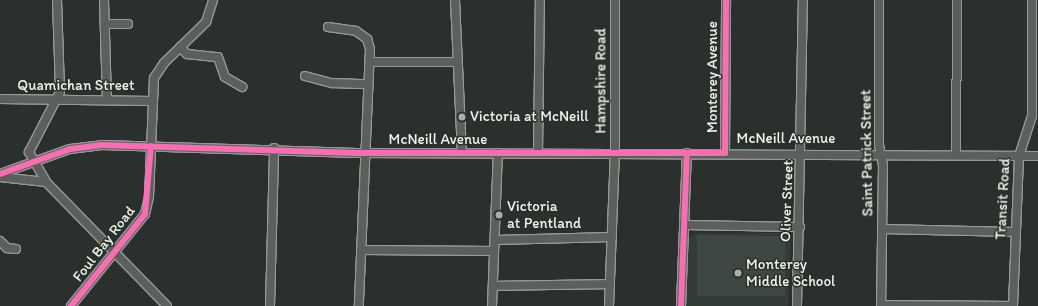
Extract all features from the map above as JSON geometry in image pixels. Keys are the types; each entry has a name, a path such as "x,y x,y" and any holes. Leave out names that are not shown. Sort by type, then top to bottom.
{"street":[{"path":"57,0 60,92 54,100 29,152 46,182 116,252 167,306"},
{"path":"104,0 107,100"},
{"name":"Foul Bay Road","path":"71,306 116,252 148,206 152,101 156,75 180,47 206,22 213,0"},
{"path":"455,0 462,152"},
{"path":"538,153 540,0"},
{"name":"Hampshire Road","path":"609,306 615,153 615,0"},
{"name":"Monterey Avenue","path":"725,153 726,0"},
{"name":"Oliver Street","path":"797,306 802,154 803,0"},
{"name":"Saint Patrick Street","path":"880,0 880,153 884,166 881,306"},
{"path":"956,154 957,0"},
{"name":"Transit Road","path":"1012,306 1019,156 1035,116 1032,0"},
{"path":"105,24 128,24"},
{"path":"328,27 356,31 367,39 370,62 367,84 367,153 359,306"},
{"path":"180,47 187,54 218,57 225,77 242,87"},
{"path":"370,62 457,62"},
{"path":"305,76 332,83 367,84"},
{"name":"Quamichan Street","path":"0,99 152,101"},
{"name":"McNeill Avenue","path":"0,176 84,145 274,148 367,153 880,153 1038,156"},
{"path":"270,306 274,148"},
{"path":"492,306 498,153"},
{"path":"681,306 687,153"},
{"path":"0,176 46,182"},
{"path":"684,225 800,227"},
{"path":"882,229 1015,232"},
{"path":"495,240 612,237"},
{"path":"0,241 7,248 16,249"},
{"path":"361,250 494,250"},
{"path":"493,286 610,284"},
{"path":"881,306 1012,306"}],"shaded area":[{"name":"Monterey Middle School","path":"695,233 786,233 791,238 788,306 686,306 688,239"},
{"name":"Monterey Middle School","path":"697,235 785,236 785,296 697,296"}],"cycle path":[{"path":"0,174 70,149 102,145 357,153 725,153 726,0"},
{"path":"71,306 145,214 151,146"},
{"path":"681,306 687,153"}],"place":[{"name":"Victoria at McNeill","path":"462,117"},
{"name":"Victoria at Pentland","path":"499,215"},
{"name":"Monterey Middle School","path":"738,273"}]}
